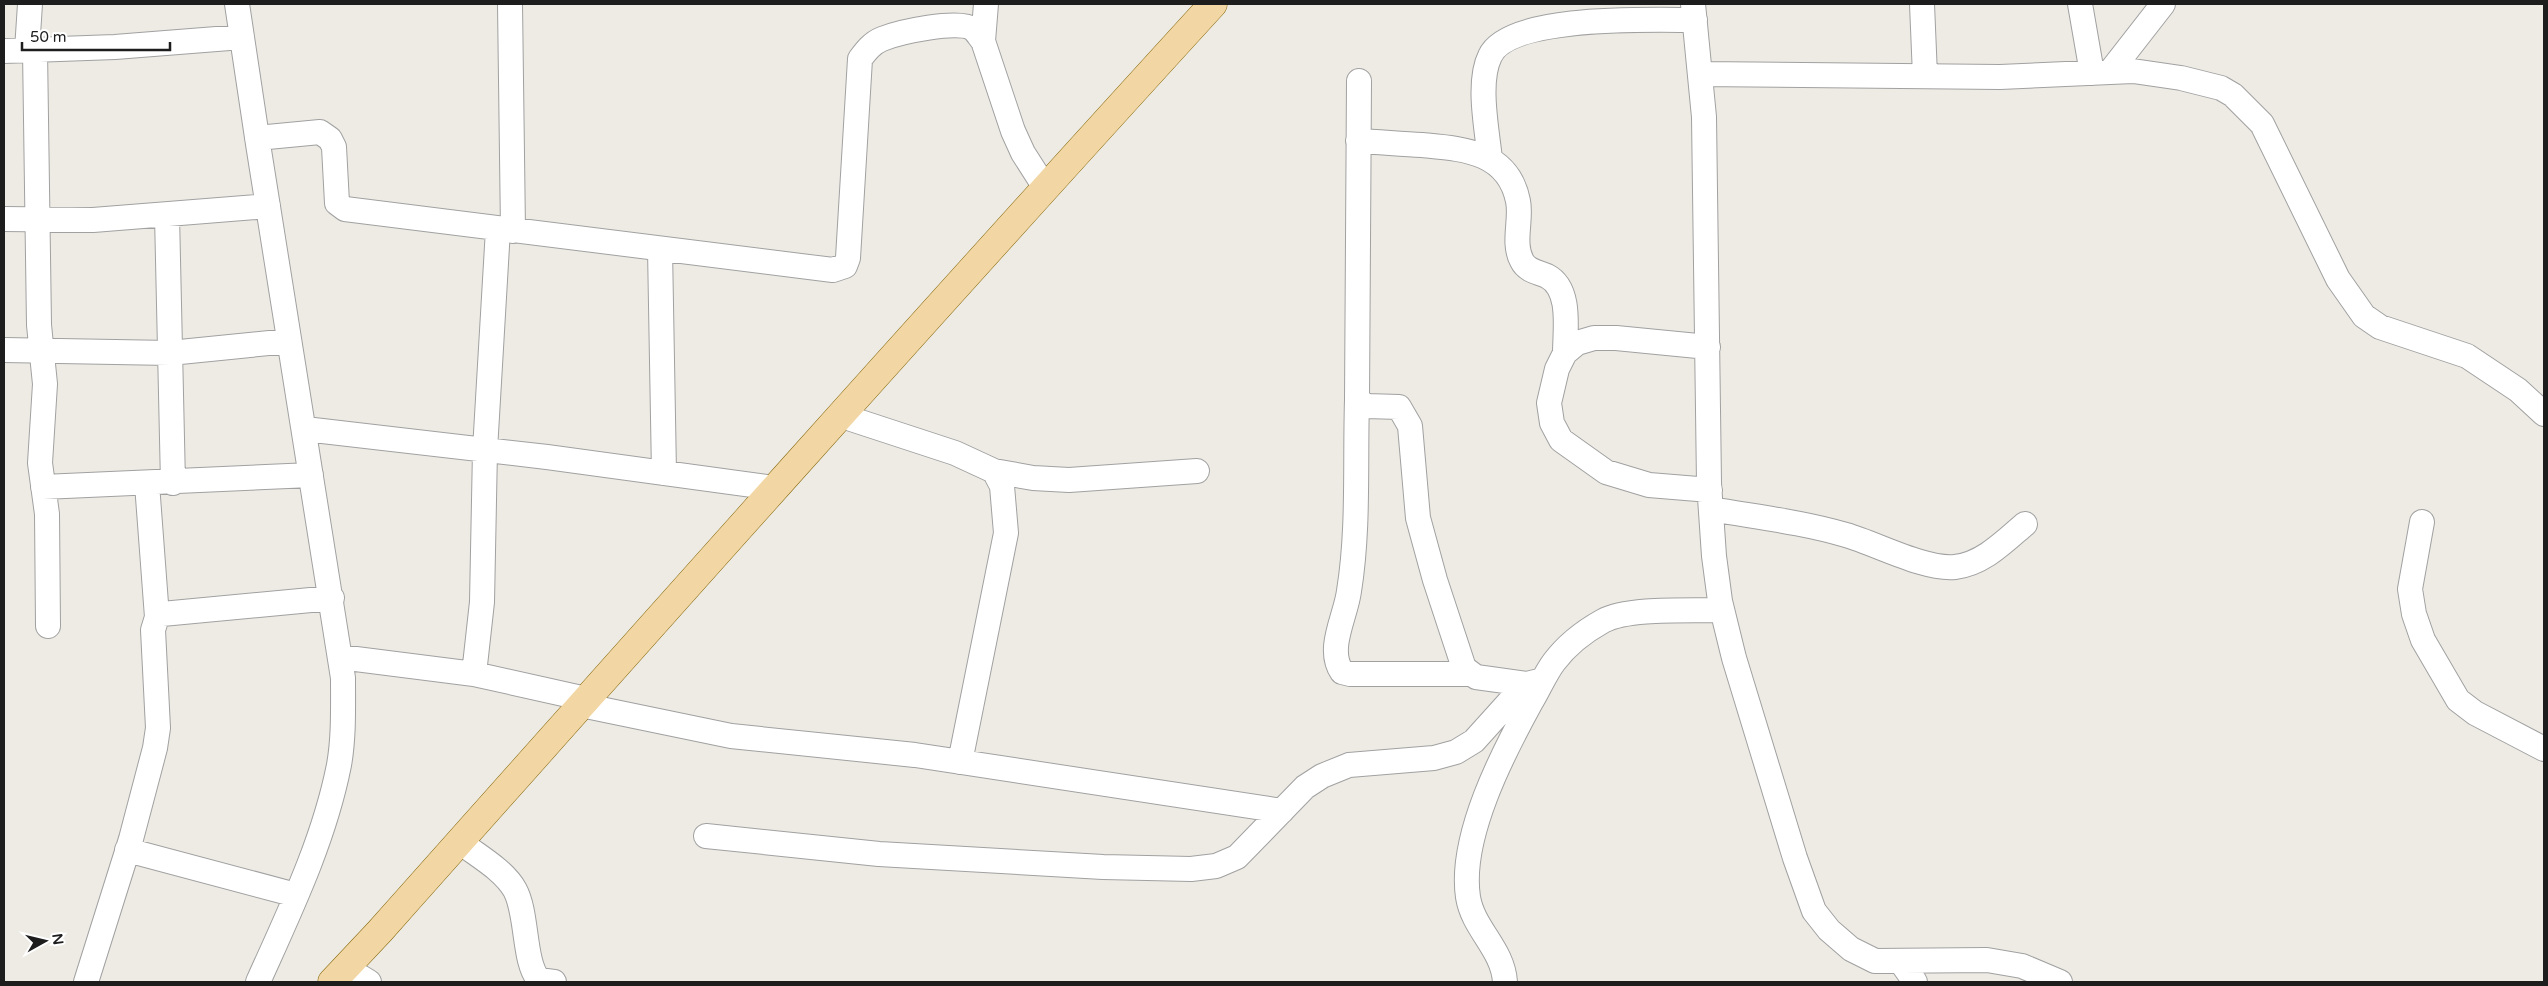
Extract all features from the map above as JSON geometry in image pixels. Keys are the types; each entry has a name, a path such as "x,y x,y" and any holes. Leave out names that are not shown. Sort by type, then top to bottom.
{"main road":[{"path":"339,975 460,842 774,488 842,416 1210,5"}],"street":[{"path":"30,4 22,50 39,221 39,325 45,384 40,463 47,514 48,626"},
{"path":"237,4 332,598 343,678 343,720 339,765 323,821 296,895 258,982"},
{"path":"474,674 482,602 485,450 506,230 510,4"},
{"path":"983,41 986,4"},
{"path":"1922,4 1925,76"},
{"path":"2080,4 2101,72"},
{"path":"2101,72 2163,4"},
{"path":"1490,159 1485,76 1490,55 1495,47 1504,40 1535,29 1560,25 1622,21 1694,12 1704,117 1710,499 1714,556 1722,610 1734,658 1795,858 1814,912 1829,930 1851,949 1875,961 1986,960 2022,966 2060,982"},
{"path":"257,138 320,132 326,135 334,147 336,203 345,209 833,270 845,266 849,249 860,59 867,49 882,39 942,25 963,25 973,29 983,41 1013,131 1046,189"},
{"path":"22,50 115,47 242,37"},
{"path":"1700,74 2000,77 2133,71 2181,78 2221,88 2232,95 2262,124 2338,279 2352,302 2364,316 2380,327 2467,356 2518,390 2544,414"},
{"path":"1359,81 1354,555 1349,594 1336,645 1338,666 1342,672 1350,674 1469,674 1476,677 1535,682"},
{"path":"1358,140 1465,149 1490,159 1501,167 1515,190 1518,202 1518,249 1521,260 1527,268 1549,277 1561,293 1564,301 1565,354"},
{"path":"4,219 39,221 93,220 268,206"},
{"path":"167,215 173,483"},
{"path":"660,249 664,473"},
{"path":"1708,347 1594,338 1577,343 1565,354 1557,369 1549,403 1552,423 1561,440 1606,472 1649,485 1844,534 1932,566 1955,566 1972,562 1994,550 2025,524"},
{"path":"4,350 170,353 290,341"},
{"path":"1357,400 1362,405 1399,407 1405,414 1410,426 1418,518 1459,656 1469,674"},
{"path":"842,416 955,453 994,471 1033,478 1069,480 1197,471"},
{"path":"304,429 485,450 774,488"},
{"path":"960,762 1006,533 1002,486 994,471"},
{"path":"43,488 311,475"},
{"path":"88,982 127,850 158,728 153,630 156,617 148,484"},
{"path":"2422,522 2410,590 2414,614 2423,640 2458,700 2475,713 2544,749"},
{"path":"156,617 162,614 332,598"},
{"path":"706,836 879,854 1103,867 1191,869 1216,866 1237,857 1305,787 1322,776 1350,765 1434,758 1456,752 1474,741 1500,710 1535,682 1562,652 1582,634 1604,620 1652,612 1722,610"},
{"path":"340,657 474,674 731,736 960,762 1282,811"},
{"path":"1505,982 1499,959 1477,924 1468,897 1467,872 1472,838 1503,753 1535,682"},
{"path":"460,842 499,872 515,890 520,903 533,970 539,980 554,982"},
{"path":"127,850 296,895"},
{"path":"1901,962 1916,982"},
{"path":"339,975 368,982"}]}
